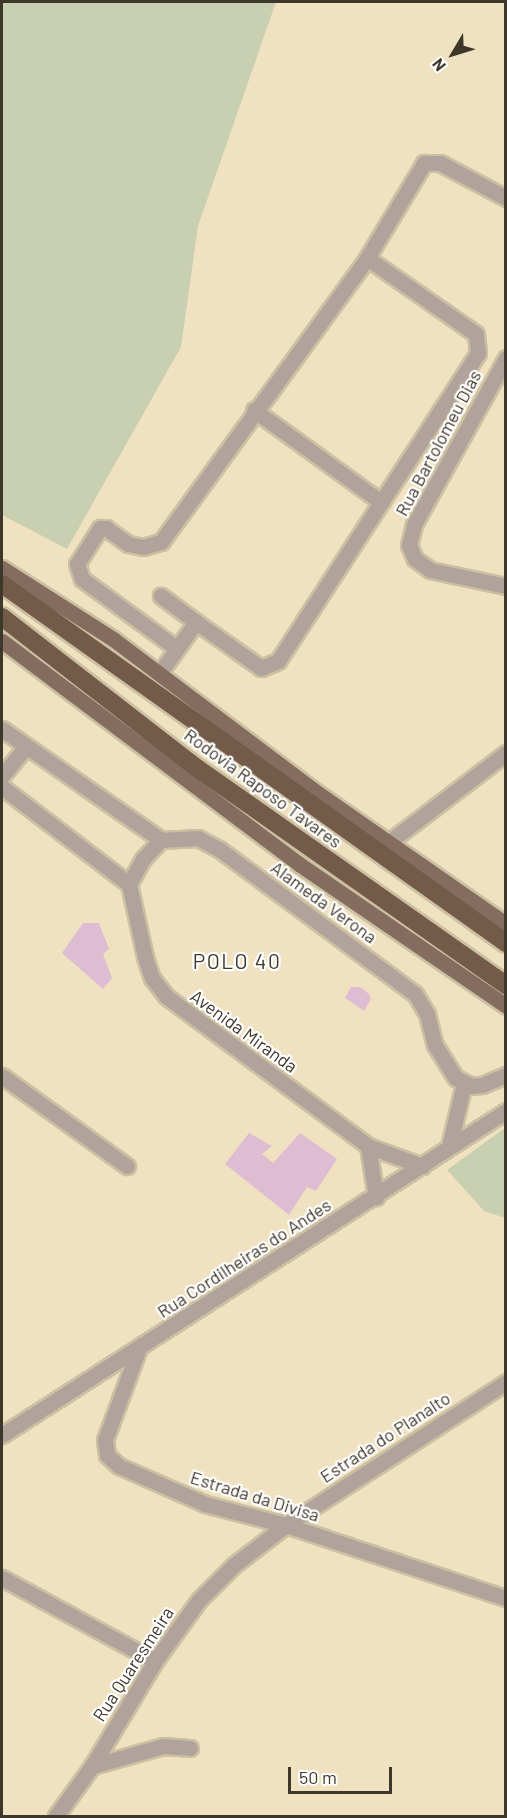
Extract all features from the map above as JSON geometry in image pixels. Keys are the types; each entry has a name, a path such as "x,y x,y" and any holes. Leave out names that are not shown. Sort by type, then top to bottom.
{"highway":[{"name":"Rodovia Raposo Tavares","path":"2,584 506,943"},
{"name":"Rodovia Raposo Tavares","path":"2,617 197,768 506,985"}],"main road":[{"path":"2,568 58,602 506,924"},
{"path":"2,642 138,746 299,864 506,1006"}],"street":[{"path":"176,648 82,579 77,564 103,527 128,544 143,547 161,542 254,410 367,258 424,163 440,163 506,198"},
{"path":"161,596 261,668 269,667 278,661 478,353 479,343 476,334 367,258"},
{"name":"Rua Bartolomeu Dias","path":"506,358 414,525 409,546 415,559 430,570 506,586"},
{"path":"254,410 381,502"},
{"path":"159,674 196,622"},
{"path":"2,729 161,840 142,859 129,884 2,787"},
{"path":"2,776 26,746"},
{"path":"389,842 506,753"},
{"name":"Alameda Verona","path":"161,840 198,838 219,849 415,994 443,1061 464,1083"},
{"name":"Avenida Miranda","path":"129,884 145,957 152,978 167,997 368,1146 422,1166"},
{"path":"450,1147 464,1083 482,1085 506,1075"},
{"path":"2,1076 127,1166"},
{"name":"Rua Cordilheiras do Andes","path":"2,1435 376,1197 506,1111"},
{"path":"368,1146 376,1197"},
{"name":"Estrada da Divisa","path":"139,1348 110,1424 107,1455 140,1477 205,1504 286,1525 506,1598"},
{"name":"Estrada do Planalto","path":"257,1545 506,1383"},
{"name":"Rua Quaresmeira","path":"62,1814 155,1661 199,1600 257,1545"},
{"path":"2,1578 155,1661"},
{"path":"92,1766 163,1746 190,1748"}],"green space":[{"path":"2,2 276,2 198,226 181,347 67,549 2,515"},
{"path":"505,1128 505,1218 484,1211 447,1170"}],"building":[{"path":"83,923 99,923 109,949 103,954 112,978 103,989 62,953"},
{"path":"351,987 360,987 369,994 371,999 364,1011 345,998"},
{"path":"249,1133 272,1146 262,1154 273,1163 300,1133 337,1159 316,1191 307,1187 289,1215 225,1164"}],"district":[{"name":"POLO 40","path":"237,961"}]}
